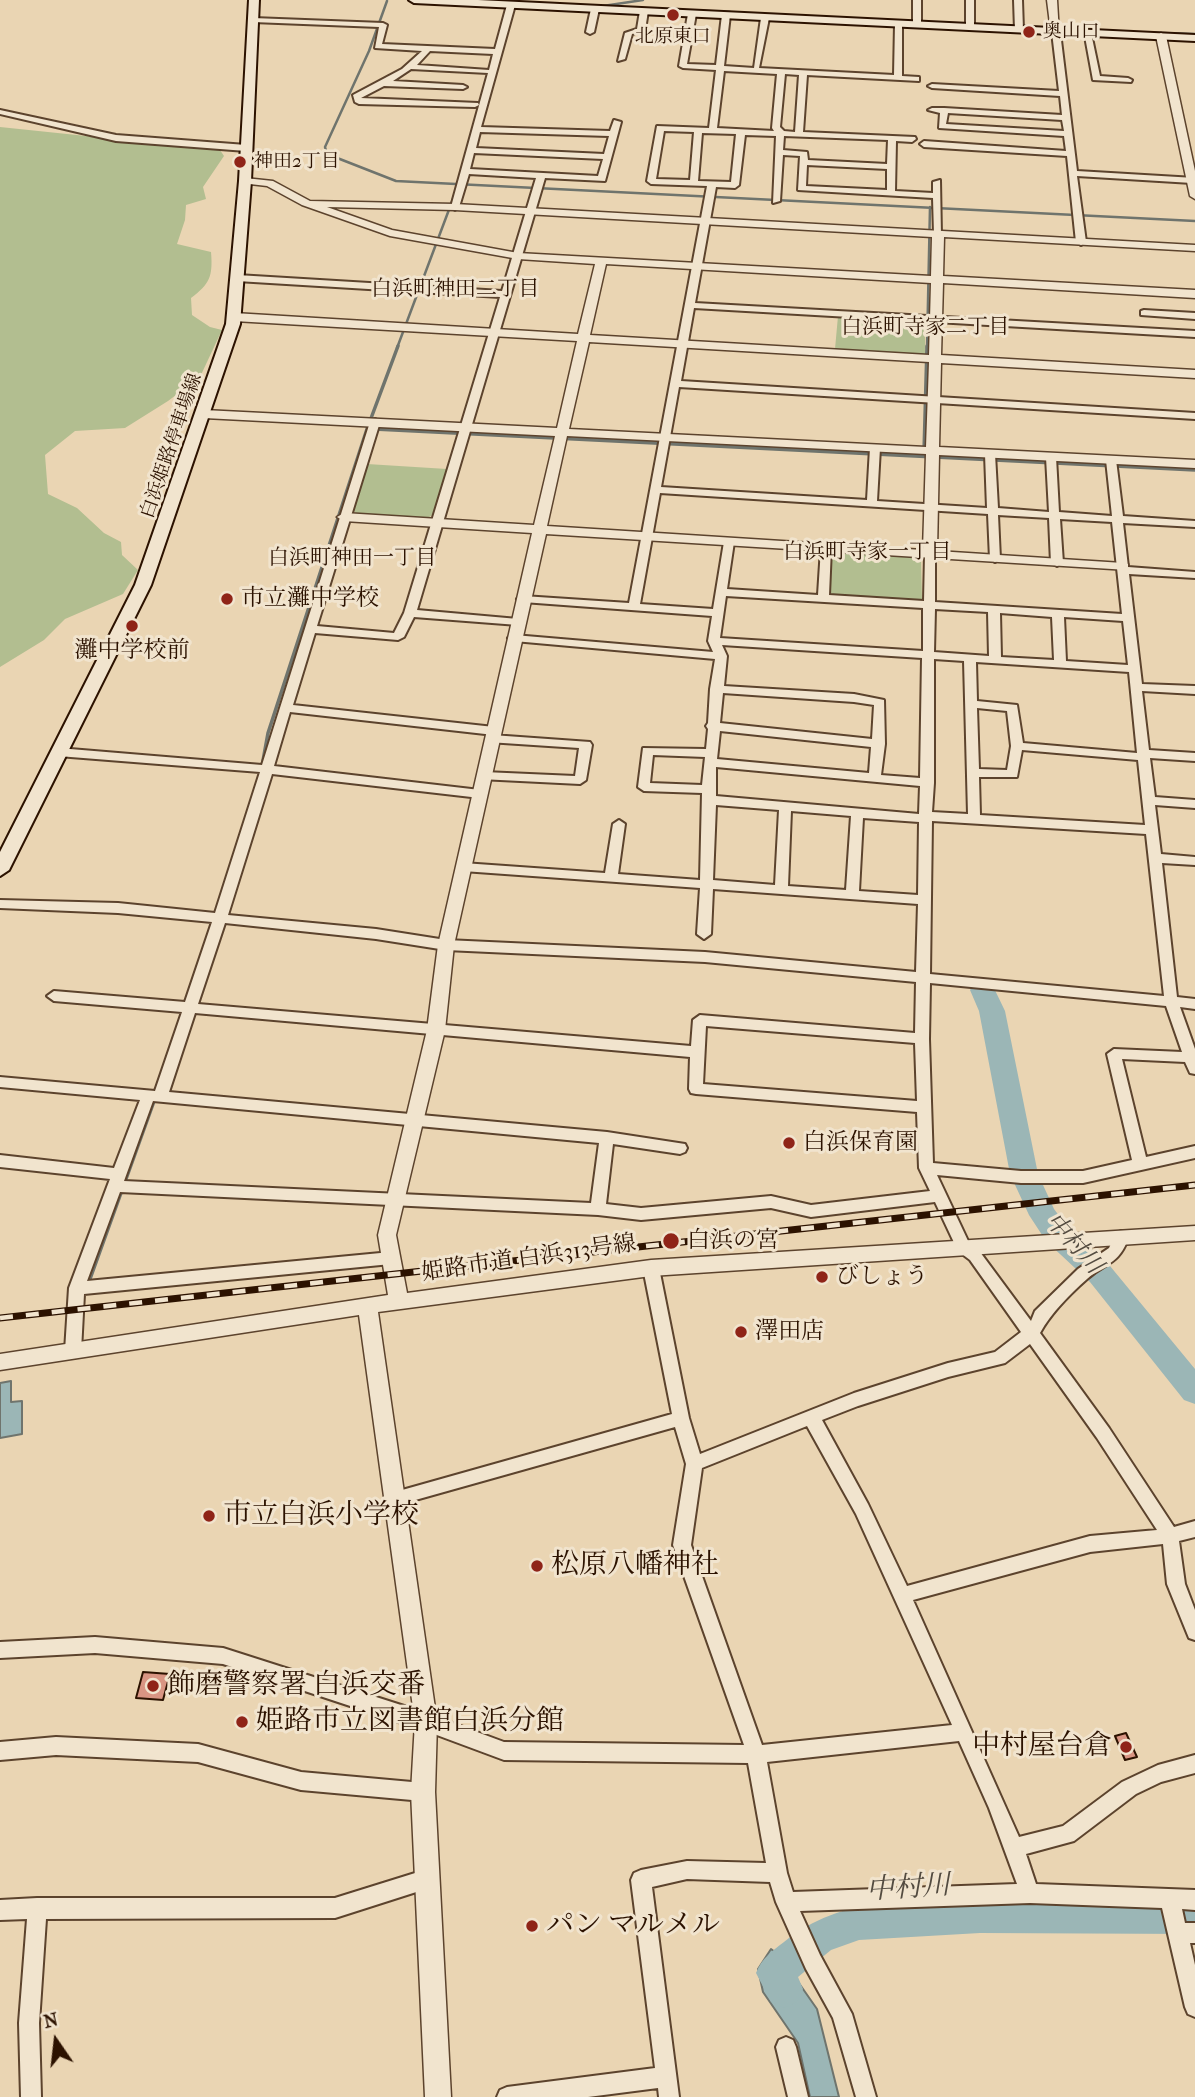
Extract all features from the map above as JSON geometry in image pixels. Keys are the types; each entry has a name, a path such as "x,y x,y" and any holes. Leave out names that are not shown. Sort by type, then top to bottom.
{"main road":[{"name":"白浜姫路停車場線","path":"0,870 143,586 204,414 234,317 245,181 254,0"},
{"path":"414,0 604,6 765,18 970,25 1195,38"}],"street":[{"path":"917,0 917,23"},
{"path":"970,0 970,25"},
{"path":"1018,0 1019,28"},
{"path":"1052,0 1081,242"},
{"path":"455,207 511,5"},
{"path":"590,32 604,6"},
{"path":"621,59 629,33 641,30 644,11"},
{"path":"692,14 683,66 916,79"},
{"path":"713,130 726,15"},
{"path":"757,66 765,18"},
{"path":"253,20 383,25 378,46 499,52"},
{"path":"898,78 899,24"},
{"path":"1087,33 1093,74 1096,78 1128,80"},
{"path":"1161,36 1191,153 1195,196"},
{"path":"411,67 427,49"},
{"path":"475,105 359,102 356,96 395,73 411,67 486,71"},
{"path":"457,105 468,70"},
{"path":"776,201 780,132 776,128 781,71"},
{"path":"799,133 803,72"},
{"path":"381,83 463,87"},
{"path":"932,86 949,99 1066,113"},
{"path":"932,110 949,99 1063,94"},
{"path":"949,99 942,126 1068,134"},
{"path":"0,112 116,138 246,148"},
{"path":"466,172 602,178 617,122"},
{"path":"479,128 614,134"},
{"path":"741,131 734,185 651,181 660,128 780,132 912,139"},
{"path":"694,183 698,130"},
{"path":"891,193 892,138"},
{"path":"924,144 1070,154"},
{"path":"472,150 608,157"},
{"path":"779,152 804,154 801,188 937,196"},
{"path":"804,162 891,167"},
{"path":"1073,173 1192,180"},
{"path":"310,629 398,637 410,613 541,176"},
{"path":"245,181 269,183 306,203 390,233 435,244 518,256 1195,294"},
{"path":"937,182 928,655 928,817 922,1039 926,1168 963,1247 975,1256 1032,1333 1170,1536 1176,1584 1195,1632"},
{"path":"634,607 712,184"},
{"path":"306,203 455,207 1195,248"},
{"path":"399,1301 387,1235 436,1030 446,945 463,867 601,261"},
{"path":"237,278 505,294"},
{"path":"1141,291 1146,331"},
{"path":"689,305 1195,334"},
{"path":"1144,313 1195,316"},
{"path":"234,317 1195,374"},
{"path":"676,384 1195,416"},
{"path":"204,414 464,431 562,432 665,442 933,456 990,454 1112,464 1195,464"},
{"path":"73,1351 77,1289 191,1007 220,919 261,768 285,708 371,425"},
{"path":"872,504 875,452"},
{"path":"990,454 995,559"},
{"path":"1051,457 1057,563"},
{"path":"1112,464 1171,1002 1192,1063 1114,1054 1140,1163"},
{"path":"657,490 1195,524"},
{"path":"344,517 930,554 1195,575"},
{"path":"704,934 708,885 710,758 721,656 714,641 729,542"},
{"path":"823,598 826,548"},
{"path":"722,592 1129,618"},
{"path":"523,599 718,613"},
{"path":"994,610 995,660"},
{"path":"410,613 516,630 721,656"},
{"path":"1058,615 1060,664"},
{"path":"714,641 1134,669"},
{"path":"970,658 974,818"},
{"path":"1136,687 1195,690"},
{"path":"716,689 872,700 880,704 875,778"},
{"path":"971,704 1013,708 1017,746 1013,774 973,773"},
{"path":"285,708 586,745 580,780 484,776"},
{"path":"712,726 879,744"},
{"path":"1017,746 1195,757"},
{"path":"928,783 647,751 645,787 785,807 1152,830"},
{"path":"58,752 261,768 480,794"},
{"path":"1149,801 1195,804"},
{"path":"781,890 785,807"},
{"path":"852,895 857,813"},
{"path":"611,878 619,824"},
{"path":"1155,858 1195,861"},
{"path":"463,867 924,900"},
{"path":"0,904 118,908 376,934 446,945 705,957 1195,1004"},
{"path":"54,996 697,1052"},
{"path":"922,1039 700,1020 696,1089 924,1107"},
{"path":"0,1082 607,1138 680,1148"},
{"path":"598,1209 607,1138"},
{"path":"926,1168 1021,1177 1083,1177 1195,1152"},
{"path":"0,1161 119,1180 395,1200 598,1209 641,1214 771,1202 811,1211 940,1196"},
{"name":"姫路市道 白浜313号線","path":"0,1362 399,1301 651,1268 1195,1233"},
{"path":"694,1464 865,1396 999,1358 1032,1333 1041,1316 1083,1273 1115,1252 1121,1237"},
{"path":"77,1289 391,1258"},
{"path":"651,1268 681,1418 694,1464 682,1545 756,1754 777,1873 786,1902 813,1962 842,2014 866,2097"},
{"path":"366,1306 426,1722 423,1792 438,2097"},
{"path":"394,1499 681,1418"},
{"path":"811,1419 830,1448 902,1595 1015,1847 1030,1893"},
{"path":"902,1595 1090,1544 1170,1536 1195,1529"},
{"path":"0,1650 95,1645 223,1656 426,1722 504,1751 756,1754 964,1732"},
{"path":"0,1751 56,1746 198,1753 301,1781 423,1792"},
{"path":"1015,1847 1067,1834 1129,1788 1158,1774 1195,1764"},
{"path":"507,2097 668,2087 641,1880 687,1870 777,1873"},
{"path":"0,1910 335,1908 428,1879"},
{"path":"786,1902 1030,1893 1195,1900"},
{"path":"1171,1899 1186,1933 1195,2007"},
{"path":"31,2097 29,2023 37,1908"},
{"path":"786,2048 798,2097"}],"green space":[{"path":"0,127 220,150 224,156 203,187 206,199 186,205 185,220 177,244 211,252 209,279 191,298 192,315 210,327 222,330 200,377 125,428 75,431 45,455 48,494 77,508 104,533 121,542 122,555 138,570 123,594 65,619 44,640 0,667"},
{"path":"838,316 925,321 925,354 835,349"},
{"path":"367,464 447,469 433,515 427,518 356,513 351,509"},
{"path":"829,551 921,558 922,600 828,594"}],"water":[{"path":"11,1381 11,1402 22,1401 22,1434 0,1438 0,1383"},
{"path":"771,1949 780,1956 817,2009 839,2097 810,2097 798,2043 763,1992 758,1969"}],"building":[{"name":"飾磨警察署 白浜交番","path":"143,1672 170,1674 163,1700 136,1698"},
{"name":"中村屋台倉","path":"1126,1733 1137,1757 1125,1760 1115,1736"}],"waterway":[{"path":"500,0 517,2"},
{"path":"603,6 643,0"},
{"path":"387,1 369,51 325,147 327,154 396,181 930,208"},
{"path":"630,8 730,12"},
{"path":"1126,32 1195,34"},
{"path":"397,348 456,191"},
{"path":"927,348 930,208"},
{"path":"930,208 1195,221"},
{"path":"262,766 268,733 367,429 398,346"},
{"path":"924,452 927,346"},
{"path":"374,429 1195,470"},
{"name":"中村川","path":"983,990 992,1011 1024,1174 1043,1215 1056,1233 1100,1274 1195,1391"},
{"path":"88,1283 155,1097"},
{"name":"中村川","path":"784,1989 774,1973 820,1936 859,1922 980,1915 1195,1916"}],"railway":[{"path":"0,1318 1195,1185"}],"place":[{"name":"北原東口","path":"673,15"},
{"name":"奥山口","path":"1029,32"},
{"name":"神田2丁目","path":"240,162"},
{"name":"市立灘中学校","path":"227,599"},
{"name":"灘中学校前","path":"132,626"},
{"name":"白浜保育園","path":"789,1143"},
{"name":"白浜の宮","path":"671,1241"},
{"name":"びしょう","path":"822,1277"},
{"name":"澤田店","path":"741,1332"},
{"name":"市立白浜小学校","path":"209,1516"},
{"name":"松原八幡神社","path":"537,1566"},
{"name":"飾磨警察署 白浜交番","path":"153,1686"},
{"name":"姫路市立図書館白浜分館","path":"242,1722"},
{"name":"中村屋台倉","path":"1126,1747"},
{"name":"パン マルメル","path":"532,1926"}],"district":[{"name":"白浜町神田二丁目","path":"455,290"},
{"name":"白浜町寺家二丁目","path":"925,328"},
{"name":"白浜町寺家一丁目","path":"867,553"},
{"name":"白浜町神田一丁目","path":"352,559"}]}
